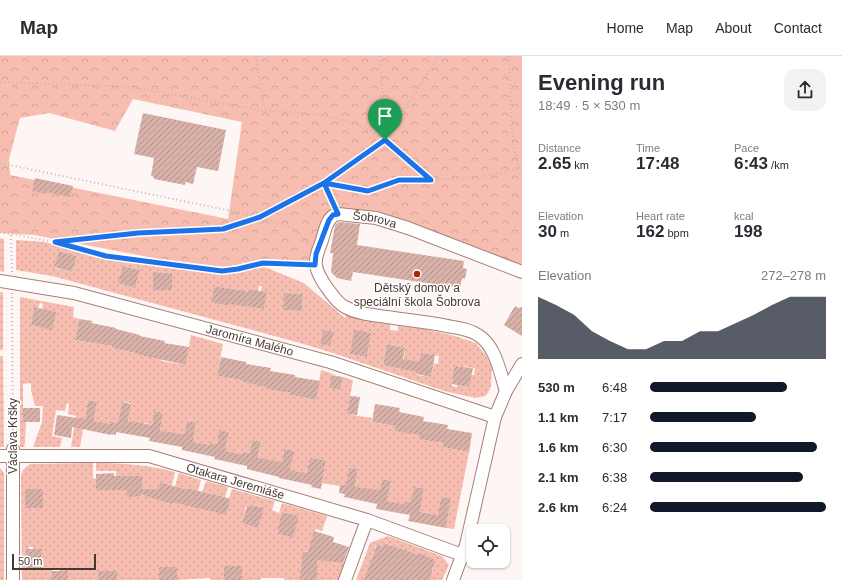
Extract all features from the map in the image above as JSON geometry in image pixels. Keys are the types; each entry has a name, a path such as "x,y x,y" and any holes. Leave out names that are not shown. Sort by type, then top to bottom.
{"street":[{"name":"Šobrova","path":"315,260 329,220 333,215 338,214 376,218 408,228 522,272"},
{"path":"315,260 321,278 331,294 345,307 363,314 438,324 467,330 479,335 488,344 496,361 506,391"},
{"name":"Jaromíra Malého","path":"0,281 74,293 330,362 495,417"},
{"path":"453,580 466,545 495,417 506,391 522,364"},
{"name":"Otakara Jeremiáše","path":"0,456 13,452 149,456 367,520 462,555"},
{"name":"Václava Kršky","path":"13,452 13,580"},
{"path":"345,580 367,520"}],"path":[{"path":"256,56 265,111"},
{"path":"380,56 385,140"},
{"path":"55,242 138,233 223,229 260,217 324,183 385,140 439,56"},
{"path":"509,56 512,135 519,169 522,172"},
{"path":"0,82 131,87 265,111 316,114 358,124 385,140 431,180"},
{"path":"0,164 260,217 295,229 315,260 263,263 222,271 106,256 55,242 0,232"},
{"path":"324,183 368,191 399,180 431,180 478,177 519,169"},
{"path":"324,183 338,214"},
{"path":"11,235 12,274"},
{"name":"Václava Kršky","path":"12,293 13,452"}],"green space":[{"path":"0,56 522,56 522,269 408,228 338,214 310,262 264,259 225,267 159,259 34,235 0,233","holes":["133,99 242,122 228,219 10,175 9,159 20,118 49,113 115,131"]},
{"path":"0,238 4,239 4,272 0,271"},
{"path":"16,240 45,242 102,259 221,275 238,273 262,266 304,283 345,318 347,314 390,324 390,330 398,331 398,326 420,328 455,336 476,343 486,355 492,367 491,386 485,396 475,398 444,391 300,343 52,276 16,270","holes":["59,251 77,256 72,272 55,268","123,266 140,270 135,288 119,283","154,272 172,273 172,290 153,290","214,286 233,290 230,306 211,303","259,286 262,286 261,291 267,292 264,309 246,306 248,289 258,291","285,293 303,294 302,311 283,310","323,330 333,332 330,346 320,344","354,331 371,333 367,357 350,354","387,344 405,348 403,369 383,365","421,353 439,356 438,364 434,363 431,377 417,375","454,366 475,368 474,375 471,375 469,387 458,385 457,387 452,386"]},
{"path":"0,292 3,292 3,350 0,350"},
{"path":"20,297 74,307 73,317 79,319 75,340 112,346 112,348 161,359 161,361 186,365 191,335 223,344 217,376 267,386 267,389 291,393 291,395 316,400 321,370 337,375 331,374 329,388 340,390 343,377 353,380 347,414 372,418 371,422 396,426 420,435 420,439 444,443 444,447 469,452 454,529 446,528 451,498 441,497 438,515 420,512 424,488 414,487 412,502 405,501 404,504 387,501 391,481 382,479 380,490 355,489 358,470 350,468 346,485 340,484 339,486 322,483 326,460 312,458 309,460 307,473 290,470 293,451 284,449 282,462 258,461 261,441 252,440 250,453 243,452 242,454 225,451 229,432 219,430 217,444 210,443 210,445 193,442 196,422 187,421 184,434 176,433 175,435 160,432 163,413 154,411 152,425 144,423 144,426 128,423 131,403 122,402 118,423 112,422 111,424 94,421 97,402 88,400 80,447 71,447 76,416 68,414 69,404 67,403 65,411 56,410 52,436 62,438 60,447 33,447 42,422 43,406 35,406 31,383 23,384 23,422 26,422 25,443 24,447 20,447","holes":["40,303 43,304 42,309 55,312 52,329 31,325 34,308 38,308"]},
{"path":"0,356 3,356 4,447 0,447"},
{"path":"93,463 93,478 96,479 96,490 116,490 116,471 96,471 96,463 146,466 175,472 172,485 161,482 156,499 172,503 177,487 175,486 179,473 201,480 198,491 187,488 182,504 199,509 204,493 202,492 206,481 228,487 225,497 214,494 209,510 226,515 231,499 229,498 232,489 275,501 272,510 279,513 282,503 327,516 322,531 315,529 310,546 315,552 303,551 303,558 344,563 338,580 315,580 317,578 317,571 300,571 300,580 261,578 261,580 242,580 242,566 225,566 224,580 211,580 210,578 177,580 176,567 159,567 159,580 117,580 117,571 99,571 99,580 68,580 60,571 60,568 52,568 52,580 22,580 21,475 23,470 30,464","holes":["127,476 142,476 142,489 144,489 145,496 127,496","25,489 43,489 43,508 25,508","252,505 259,506 263,510 258,527 242,523 246,506 252,507","282,512 299,516 293,538 278,534 279,530 277,530","29,547 33,547 33,549 42,549 41,568 26,567 26,550 29,549"]},
{"path":"0,468 4,473 4,580 0,580"},
{"path":"388,536 442,556 449,565 442,580 356,580 370,543","holes":["385,543 398,548 391,567 371,560 376,545 383,547","413,553 418,555 419,553 427,556 434,568 431,575 408,567"]}],"building":[{"path":"143,113 226,130 218,171 197,167 193,184 185,182 185,185 154,179 154,177 151,176 154,158 134,154"},
{"path":"35,178 73,186 70,197 47,192 47,194 32,191"},
{"path":"339,222 360,224 357,245 464,261 463,268 467,269 465,279 462,278 460,288 353,272 351,281 337,278 331,272 333,253 330,253 335,225"},
{"path":"59,251 77,256 72,272 54,267"},
{"path":"123,266 140,270 135,288 118,283"},
{"path":"153,272 172,273 172,290 153,290"},
{"path":"214,286 248,292 248,289 267,292 264,309 211,303"},
{"path":"284,293 303,294 302,311 283,310"},
{"path":"515,306 518,308 522,307 522,336 504,325"},
{"path":"34,307 56,312 52,330 31,325"},
{"path":"79,319 93,321 91,323 165,341 164,343 189,347 186,365 112,348 112,346 75,340"},
{"path":"323,330 334,332 330,346 320,344"},
{"path":"354,330 371,333 367,357 350,354"},
{"path":"387,344 405,348 403,359 419,362 421,353 435,355 431,377 417,374 417,372 383,365"},
{"path":"221,357 246,362 246,364 271,368 270,371 320,381 316,400 291,395 291,393 266,389 267,387 242,382 242,380 217,376"},
{"path":"454,366 473,368 469,387 452,384"},
{"path":"331,375 343,377 340,390 329,388"},
{"path":"350,396 360,397 357,415 347,414"},
{"path":"88,400 97,402 94,421 111,424 111,422 118,423 122,402 131,404 128,421 152,425 154,411 163,413 160,431 184,434 187,421 196,422 193,442 210,445 210,443 217,444 219,430 229,432 225,451 242,454 243,452 250,453 252,440 261,441 258,458 282,462 284,449 294,451 290,470 307,473 309,460 311,460 311,458 326,460 321,489 311,487 312,485 247,469 247,466 214,459 215,457 182,450 182,447 149,441 150,438 116,432 116,435 111,435 72,427 71,438 54,435 57,415 85,419"},
{"path":"375,404 400,408 399,412 424,417 423,421 448,425 447,429 472,433 469,452 443,447 444,443 419,439 420,435 395,431 396,426 372,422"},
{"path":"23,408 40,408 40,422 23,422"},
{"path":"349,468 358,469 355,487 380,490 382,479 391,481 387,501 404,504 405,501 411,502 414,487 424,488 420,512 438,515 441,497 451,498 446,528 408,521 410,515 376,509 377,504 344,497 345,494 339,493 340,484 346,485"},
{"path":"114,473 114,476 142,476 142,489 158,489 161,482 186,490 187,488 231,499 226,515 173,502 172,504 142,495 127,497 127,490 96,490 96,474"},
{"path":"25,489 43,489 43,508 25,508"},
{"path":"252,505 264,508 258,528 242,523 247,506 252,507"},
{"path":"282,512 299,516 293,538 278,534 279,530 277,530"},
{"path":"314,531 334,537 333,542 349,547 343,563 317,560 317,579 300,580 303,551 308,552"},
{"path":"384,543 418,555 419,553 435,560 430,580 364,580 377,544 383,547"},
{"path":"26,549 42,549 41,568 26,568"},
{"path":"224,566 242,566 242,580 224,580"},
{"path":"159,567 177,567 177,580 159,580"},
{"path":"52,571 68,571 68,580 52,580"},
{"path":"98,571 117,571 117,580 99,580"}],"place":[{"name":"Dětský domov a speciální škola Šobrova","path":"417,274"}],"route":[{"path":"385,140 324,183 260,217 223,229 138,233 55,242 106,256 222,271 263,263 315,265 316,254 329,220 333,215 338,214 324,183 368,191 399,180 431,180 385,140"}]}
